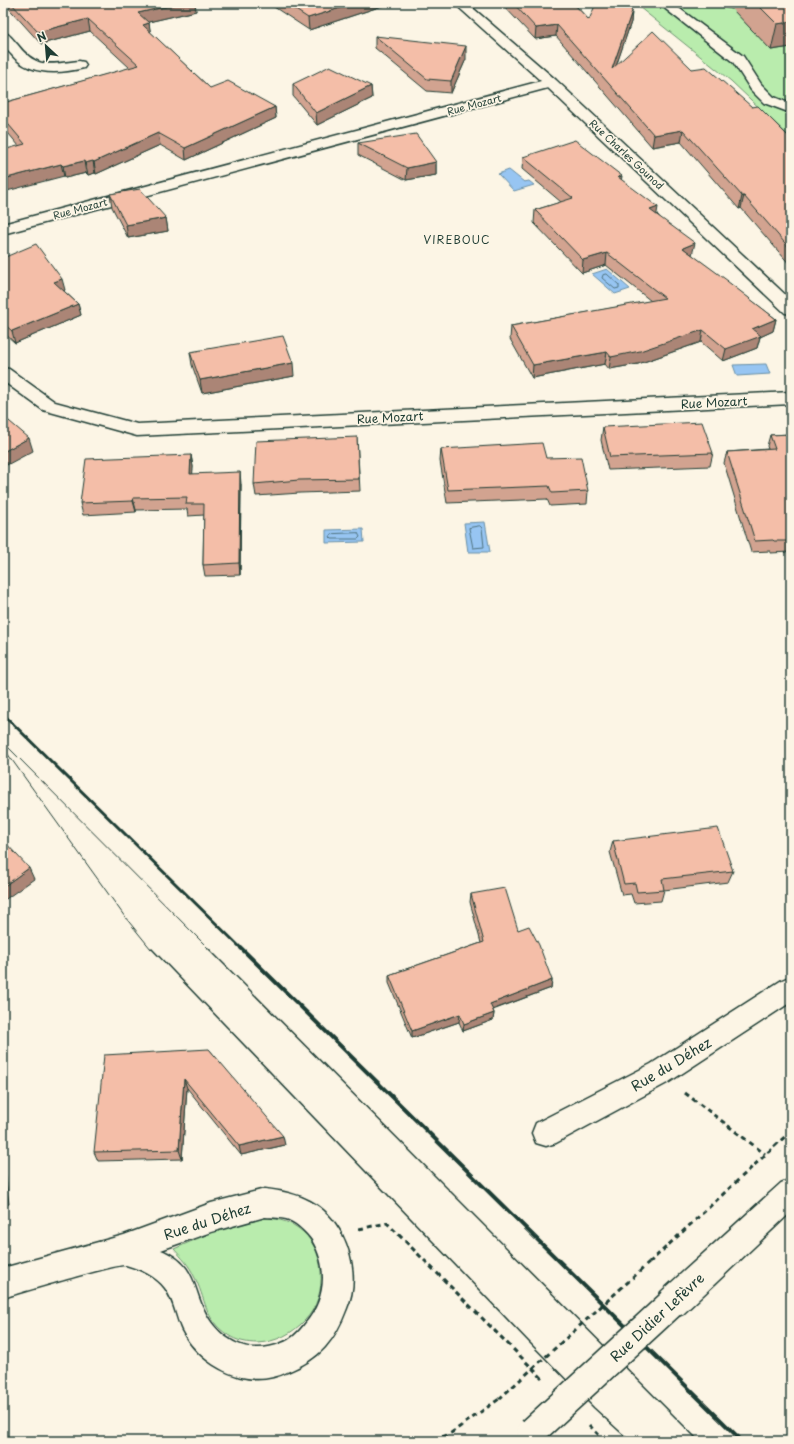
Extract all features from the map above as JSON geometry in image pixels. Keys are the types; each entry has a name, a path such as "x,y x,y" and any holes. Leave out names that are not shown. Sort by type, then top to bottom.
{"street":[{"name":"Rue Charles Gounod","path":"460,3 551,83 791,309"},
{"path":"664,3 738,59 756,87 770,100 791,109"},
{"path":"3,36 26,62 33,66 45,67 79,65"},
{"name":"Rue Mozart","path":"3,229 551,83"},
{"name":"Rue Mozart","path":"3,373 49,406 137,430 791,398"},
{"name":"Rue du Déhez","path":"546,1133 660,1073 791,988"},
{"name":"Rue Didier Lefèvre","path":"527,1437 791,1193"},
{"name":"Rue du Déhez","path":"3,1283 124,1250 214,1216 265,1202 289,1206 311,1217 328,1236 337,1260 339,1286 332,1313 317,1336 296,1352 272,1362 247,1362 223,1354 204,1338 192,1317 184,1292 170,1272 147,1258 124,1250"}],"path":[{"path":"660,1073 765,1154"},
{"path":"434,1441 451,1433 499,1399 649,1263 791,1131"},
{"path":"328,1236 387,1223 543,1380"},
{"path":"588,1424 605,1441"}],"green space":[{"path":"634,3 791,3 791,138 731,81"},
{"path":"263,1217 290,1223 307,1236 319,1259 321,1285 313,1310 300,1325 277,1339 250,1343 231,1337 214,1323 206,1308 198,1284 192,1272 174,1249 229,1226"}],"water":[{"path":"509,170 524,182 529,181 534,185 514,191 498,174"},
{"path":"607,269 630,289 615,294 592,274"},
{"path":"766,364 770,374 737,376 733,365"},
{"path":"485,522 490,552 468,552 464,523"},
{"path":"363,529 364,542 326,543 326,530"}],"building":[{"path":"11,3 182,3 138,13 149,23 143,25 210,88 228,81 275,107 185,148 158,133 94,162 85,163 84,161 63,166 61,164 3,179 3,150 25,144 3,118 3,103 139,65 88,19 38,32"},
{"path":"285,3 356,3 308,18"},
{"path":"513,3 573,3 589,20 596,3 624,3 632,11 612,69 653,31 692,69 706,67 752,107 758,106 791,139 791,250 683,130 654,135 557,25 536,28"},
{"path":"756,3 791,3 791,22 777,24"},
{"path":"375,36 466,46 451,81 427,79"},
{"path":"330,66 371,86 316,113 293,84"},
{"path":"416,134 436,162 407,168 358,143"},
{"path":"575,140 622,176 618,177 658,207 650,210 695,243 683,248 776,319 752,329 761,336 726,349 703,330 640,351 611,357 607,352 533,365 511,326 665,298 607,253 583,260 535,210 573,198 523,157"},
{"path":"140,189 166,218 126,225 110,194"},
{"path":"36,244 62,279 54,282 78,304 12,331 3,323 3,258"},
{"path":"283,336 293,363 200,380 190,352"},
{"path":"3,416 29,438 3,452"},
{"path":"702,422 713,453 610,457 603,427"},
{"path":"791,434 791,541 755,541 727,452 775,449 770,435"},
{"path":"357,437 359,479 299,480 254,484 256,441"},
{"path":"542,443 546,458 581,457 588,491 552,493 549,486 448,490 441,449"},
{"path":"191,455 190,474 240,472 239,563 203,565 204,504 186,504 187,497 133,498 133,501 80,503 86,459"},
{"path":"718,828 733,871 662,879 664,890 637,892 635,883 624,884 613,841"},
{"path":"3,840 29,868 3,887"},
{"path":"505,888 518,930 529,926 539,945 552,980 490,1004 494,1013 464,1024 460,1014 412,1031 389,975 484,942 471,894"},
{"path":"209,1049 283,1136 239,1146 184,1079 179,1150 94,1152 104,1055"}],"tram line":[{"path":"3,742 209,949"},
{"path":"7,753 125,917 151,949"},
{"path":"151,948 529,1342 594,1408 630,1441"},
{"path":"208,948 699,1441"}],"railway":[{"path":"3,714 242,949"},
{"path":"241,948 742,1441"}],"district":[{"name":"VIREBOUC","path":"457,239"}]}
